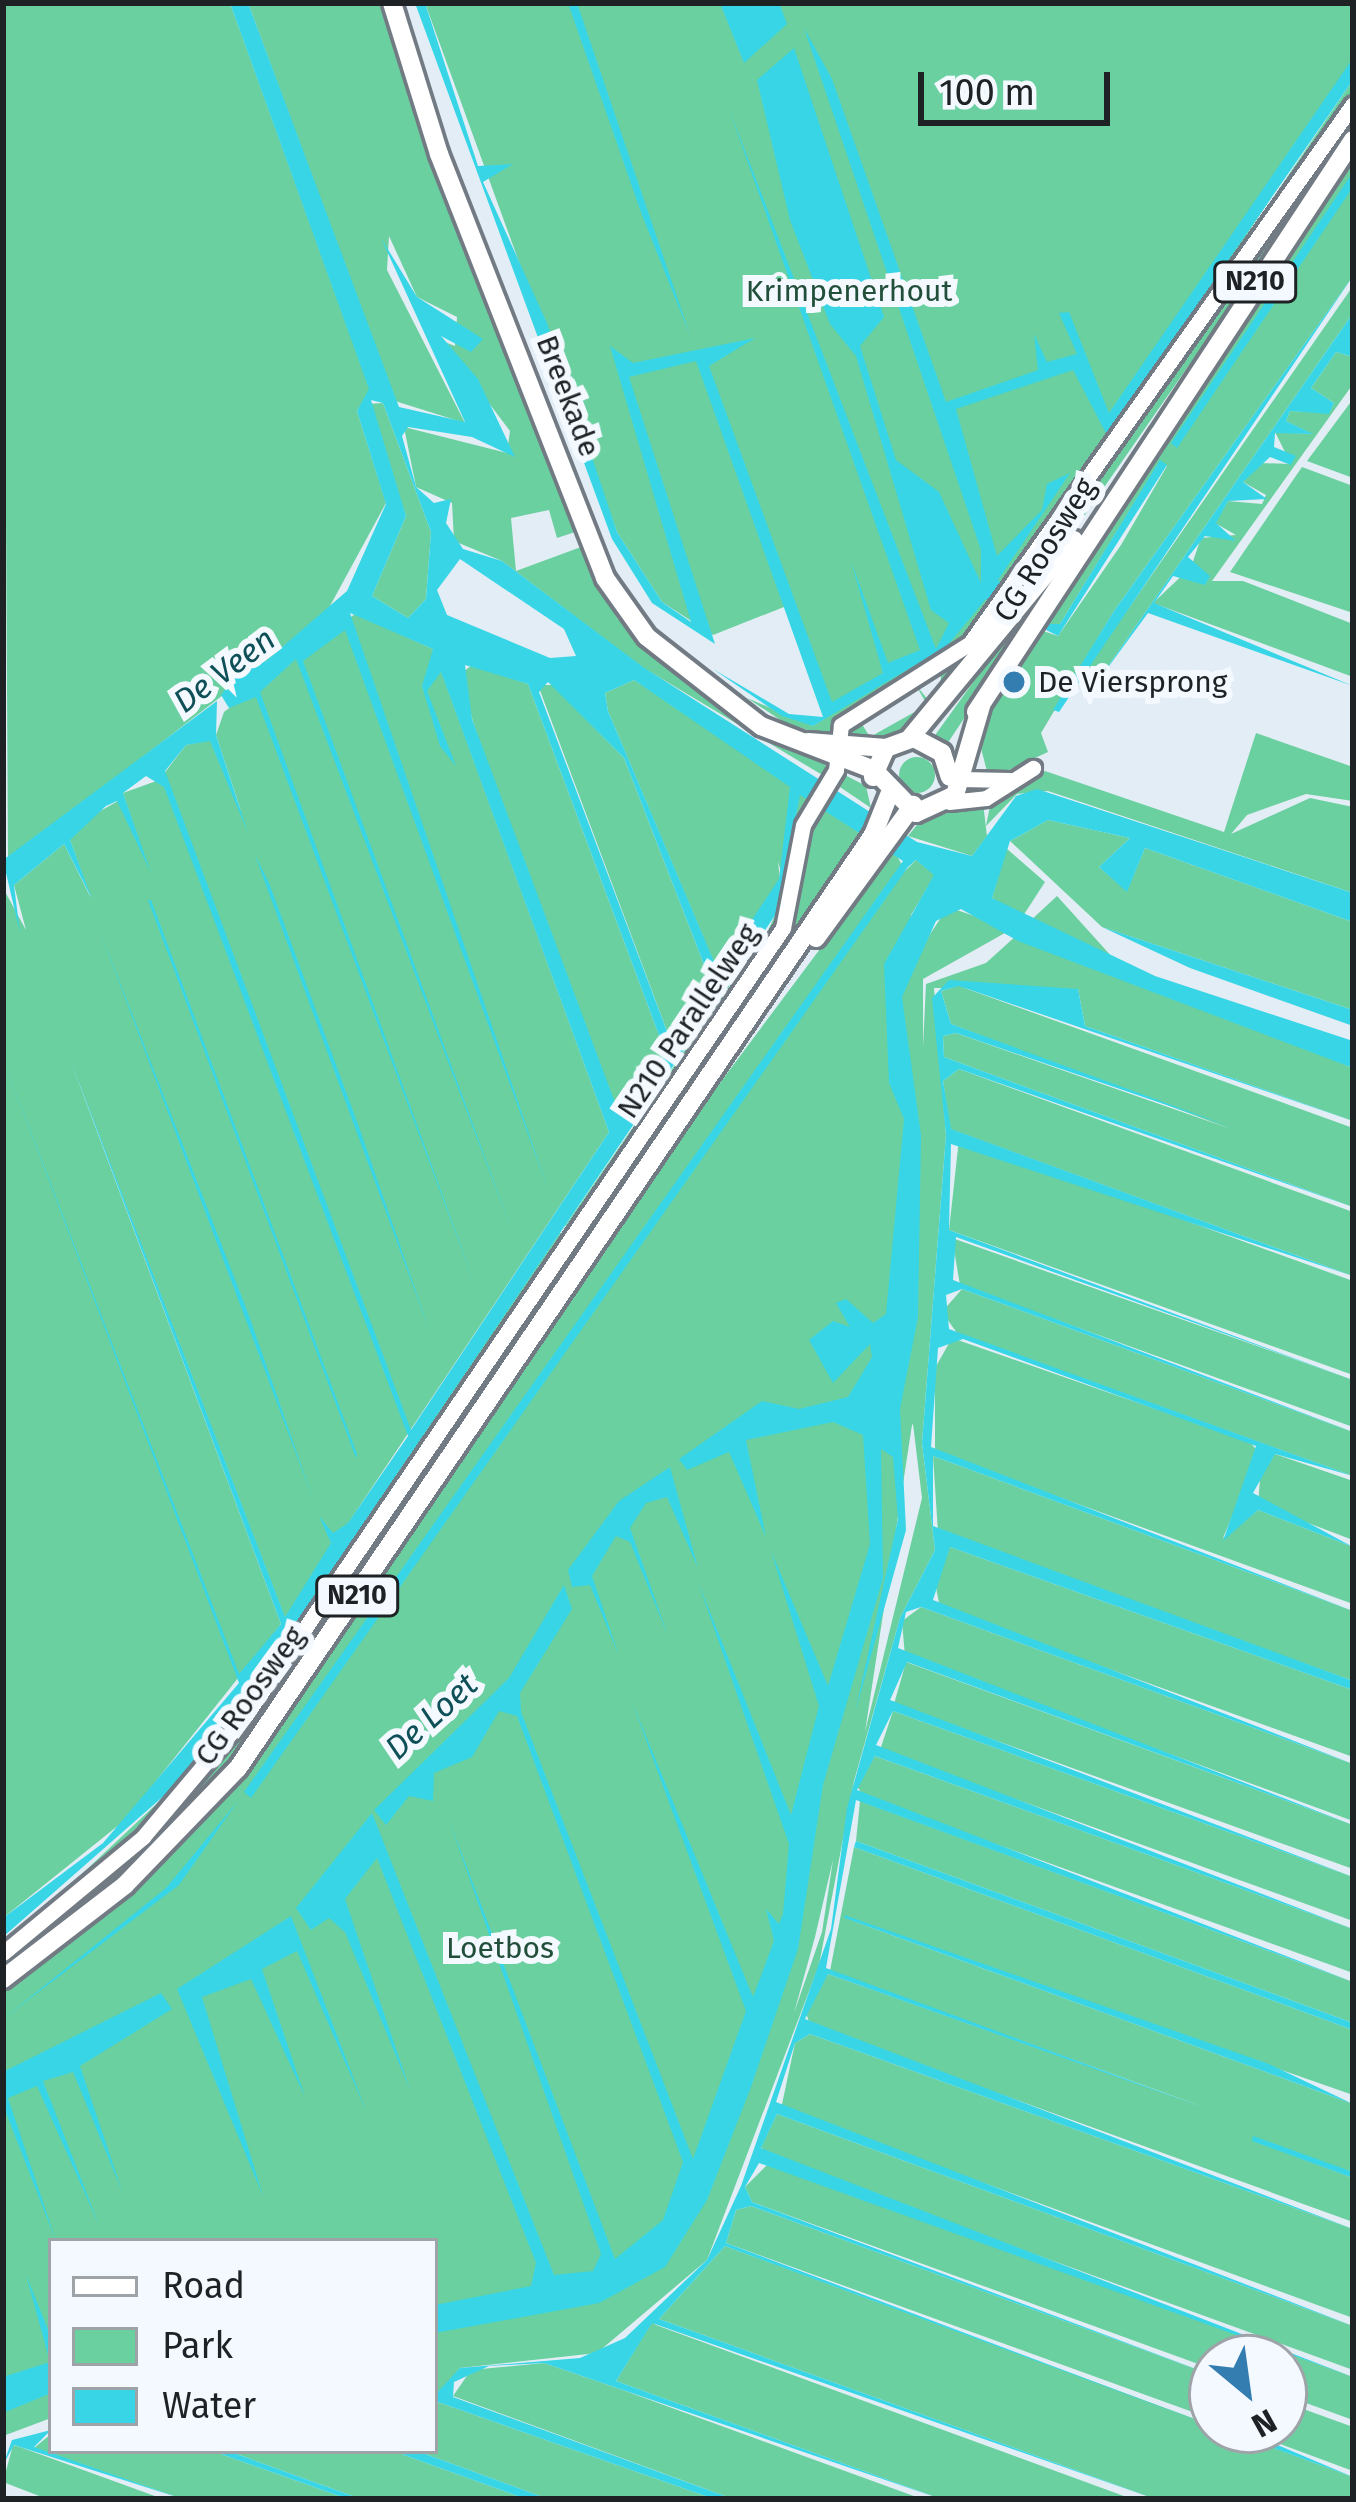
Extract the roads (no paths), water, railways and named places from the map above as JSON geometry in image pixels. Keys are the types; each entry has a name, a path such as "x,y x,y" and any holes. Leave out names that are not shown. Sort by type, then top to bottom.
{"main road":[{"name":"Breekade","path":"392,3 432,135 605,578 658,649 787,740 838,753 886,748"},
{"name":"CG Roosweg","path":"955,769 981,706 1158,424 1353,140"},
{"name":"CG Roosweg","path":"918,740 964,682 1011,605 1158,424"},
{"name":"N210","path":"886,813 886,748 918,740"},
{"name":"N210","path":"886,813 891,758 918,740"},
{"path":"918,740 955,769"},
{"name":"Breekade","path":"838,753 886,813"},
{"name":"N210","path":"886,813 940,796 955,769"},
{"name":"N210","path":"886,813 949,802 955,769"},
{"name":"CG Roosweg","path":"3,1979 125,1886 238,1768 886,813"}],"street":[{"name":"N210 Parallelweg","path":"3,1953 142,1838 245,1716 783,928 813,806 829,781 846,719 954,658 1011,605 1353,104"},
{"path":"955,769 1010,780"},
{"path":"949,802 986,798 1033,769"}],"water":[{"path":"230,3 248,3 399,407 465,422 381,238 417,297 483,339 471,352 441,336 478,379 515,457 472,437 408,427 402,436 416,487 434,503 451,499 446,523 463,549 502,561 643,667 917,842 972,856 1016,796 1037,789 1353,893 1353,922 1145,848 1127,892 1099,867 1130,838 1048,820 1010,841 992,898 1155,976 1353,1041 1353,1068 1018,941 961,909 936,921 902,997 921,1135 918,1317 900,1409 906,1530 855,1713 898,1519 893,1457 881,1449 883,1578 823,1785 798,1949 751,2087 707,2200 665,2267 599,2303 438,2332 438,2304 531,2286 536,2263 377,1858 345,1899 410,2090 345,1932 329,1918 311,1930 296,1908 372,1813 554,2275 593,2271 601,2254 449,1820 615,2259 663,2220 683,2162 517,1716 499,1711 472,1757 434,1773 433,1801 409,1796 386,1825 374,1810 509,1678 564,1585 572,1609 520,1693 521,1712 693,2159 746,2011 632,1702 753,1997 774,1941 766,1909 779,1924 783,1914 789,1844 698,1582 791,1815 819,1706 771,1551 828,1686 870,1544 863,1435 833,1422 746,1440 766,1537 729,1452 687,1470 679,1459 762,1401 799,1409 848,1397 872,1357 870,1344 833,1383 809,1340 833,1321 850,1327 836,1303 846,1299 873,1323 886,1314 904,1119 889,1083 884,964 934,875 916,860 908,867 251,1798 244,1792 903,861 800,795 778,911 294,1626 183,1779 3,1937 3,1918 103,1843 239,1683 3,1059 239,1674 281,1624 71,1061 285,1617 331,1543 319,1516 333,1533 348,1523 408,1436 164,787 146,776 123,793 151,873 117,801 106,806 70,840 92,899 64,844 14,885 20,933 3,860 217,701 216,735 248,833 210,741 186,745 165,771 411,1430 609,1132 441,672 427,691 456,766 440,746 422,686 433,649 350,613 549,1192 345,630 303,661 512,1231 296,659 260,692 478,1293 256,697 229,708 221,695 247,661 266,661 347,591 386,504 357,411 369,389","holes":["371,400 383,403 431,532 426,599 408,618 372,596 406,516","460,559 564,629 576,656 550,658 447,615 437,590","465,665 528,684 666,1054 620,1116 472,719","634,680 790,787 779,879 718,971 608,711 605,693","548,682 624,758 710,980 671,1042 539,692"]},
{"path":"415,3 425,3 478,166 513,164 483,182 547,323 617,532 662,602 691,622 610,346 633,363 755,338 709,366 832,702 883,673 851,561 888,663 920,650 729,109 936,649 949,623 931,610 856,356 830,324 790,220 757,80 794,48 884,317 860,346 896,460 939,492 981,583 981,550 804,28 832,79 946,402 1038,370 1034,334 1047,362 1077,354 1059,313 1069,312 1109,413 1353,58 1353,80 1107,435 1073,370 956,409 997,556 1042,510 1047,484 1070,473 998,580 1047,624 1060,624 1160,460 1167,465 1058,636 986,599 947,646 813,726 782,716 713,669 789,714 823,717 696,361 629,377 715,644 652,603 612,539"},
{"path":"568,3 577,3 690,335 642,215"},
{"path":"720,3 779,3 787,24 744,63"},
{"path":"1353,172 1353,187 1177,448 1171,443"},
{"path":"1353,276 1059,712 1053,710 1114,611"},
{"path":"1353,313 1353,357 1336,352 1311,388 1334,403 1329,414 1290,411 1286,421 1313,434 1275,433 1274,447 1296,456 1291,465 1270,457 1243,482 1267,499 1228,501 1216,523 1236,541 1205,536 1188,557 1210,576 1205,585 1173,576 1154,603 1353,686 1148,613 1095,685"},
{"path":"255,855 360,1130 430,1332"},
{"path":"148,900 151,900 356,1458"},
{"path":"98,926 248,1313 313,1499"},
{"path":"1102,927 1353,1010 1353,1026 1190,968"},
{"path":"949,980 1078,989 1085,1026 1353,1121 959,986 941,991 951,1024 1234,1128 956,1033 943,1036 944,1057 1353,1207 959,1069 943,1081 951,1129 1353,1276 951,1144 949,1230 1353,1380 956,1237 953,1280 1353,1432 962,1289 946,1295 949,1329 1353,1476 1275,1454 1253,1493 1353,1547 1258,1510 1223,1541 1256,1446 963,1339 938,1348 931,1447 1353,1611 933,1456 933,1526 1353,1681 1353,1690 950,1547 933,1600 1353,1764 921,1607 906,1612 898,1648 1353,1825 907,1662 890,1700 1353,1877 893,1711 876,1745 1353,1929 875,1756 857,1790 1353,1982 856,1800 826,1968 1207,2109 828,1974 805,2019 1353,2229 810,2034 795,2043 776,2102 1353,2326 777,2114 761,2148 1242,2334 759,2163 745,2187 752,2202 1188,2366 751,2206 736,2210 726,2243 1188,2417 725,2246 659,2319 1155,2499 652,2323 616,2381 941,2499 544,2363 489,2366 454,2382 453,2397 733,2499 714,2499 438,2402 438,2392 460,2368 580,2358 625,2338 707,2260 741,2186 831,1929 847,1808 900,1618 935,1550 922,1443 946,1135 932,998"},
{"path":"670,1467 698,1568 667,1497 646,1503 630,1528 668,1636 630,1542 616,1536 592,1576 619,1656 590,1585 572,1587 568,1570 619,1501"},
{"path":"238,1801 179,1885 3,2019 166,1888"},
{"path":"856,1841 1353,2023 1353,2030 854,1847"},
{"path":"291,1916 367,2113 297,1951 262,1969 305,2097 251,1979 202,1997 263,2196 177,1989"},
{"path":"845,1918 1269,2064 1353,2104"},
{"path":"161,1993 172,2009 80,2066 122,2191 73,2072 43,2081 99,2225 37,2086 8,2098 55,2238 3,2105 3,2072"},
{"path":"1253,2136 1353,2172 1353,2178 1252,2141"},
{"path":"26,2275 48,2330 48,2355"},
{"path":"48,2363 48,2394 3,2413 3,2377"},
{"path":"48,2431 34,2447 183,2499 14,2445 3,2465 12,2440"},
{"path":"220,2454 236,2454 361,2499 348,2499"},
{"path":"401,2454 425,2454 548,2499 526,2499"},
{"path":"1290,2454 1299,2454 1353,2477"}],"place":[{"name":"De Viersprong","path":"1014,682"}],"park label":[{"name":"Krimpenerhout","path":"849,291"},
{"name":"Loetbos","path":"500,1948"}],"water label":[{"name":"De Veen","path":"225,671"},
{"name":"De Loet","path":"432,1717"}]}
